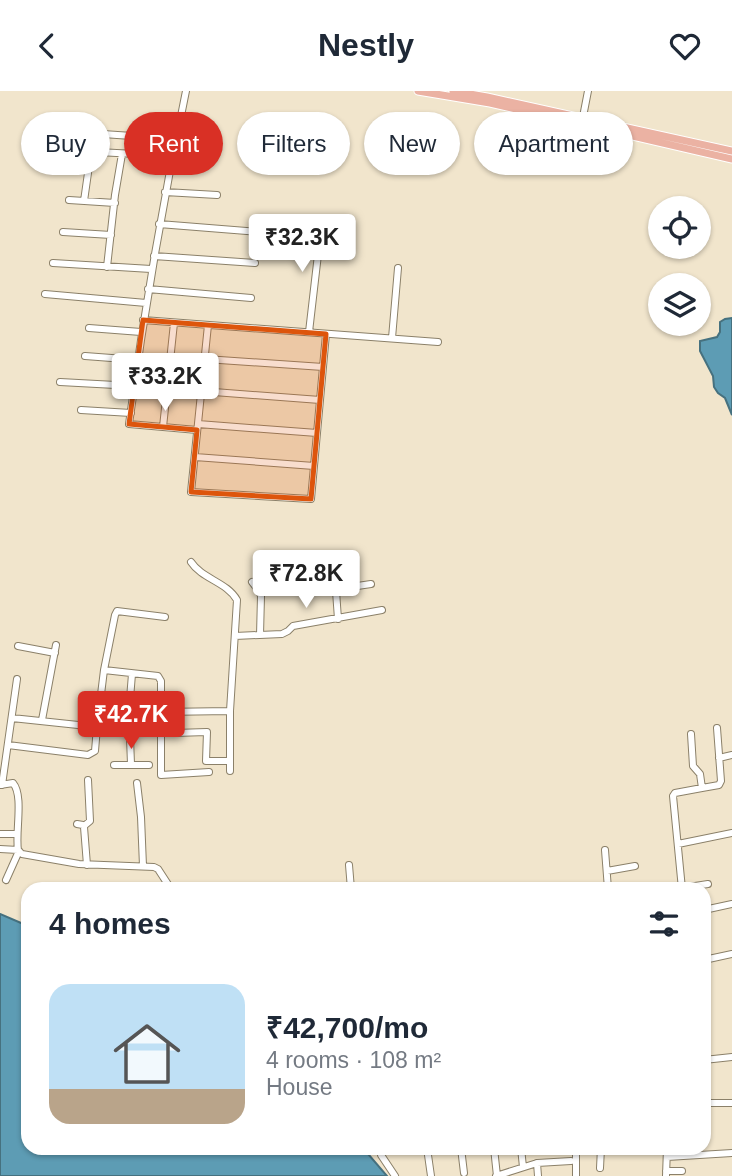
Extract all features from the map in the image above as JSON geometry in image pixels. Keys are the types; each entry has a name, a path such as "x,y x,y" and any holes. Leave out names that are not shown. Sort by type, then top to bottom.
{"main road":[{"path":"418,91 536,112"},
{"path":"453,91 547,112"},
{"path":"633,131 732,151"},
{"path":"633,134 732,159"}],"street":[{"path":"182,112 186,91"},
{"path":"584,112 588,91"},
{"path":"103,134 162,138 176,139 164,139 103,134"},
{"path":"107,267 122,154 110,153"},
{"path":"84,201 88,175"},
{"path":"169,175 141,332 130,423 163,427 317,433"},
{"path":"165,192 217,195"},
{"path":"69,200 115,203"},
{"path":"309,332 322,220"},
{"path":"159,224 258,232"},
{"path":"63,232 111,235"},
{"path":"154,256 255,263"},
{"path":"53,263 151,269"},
{"path":"392,338 398,268"},
{"path":"148,289 251,298"},
{"path":"45,294 146,303"},
{"path":"143,320 438,342"},
{"path":"163,427 174,323"},
{"path":"208,325 191,492 311,499 326,334"},
{"path":"89,328 141,332"},
{"path":"85,356 138,360"},
{"path":"205,359 323,367"},
{"path":"60,382 134,386"},
{"path":"201,391 320,400"},
{"path":"81,410 131,413"},
{"path":"195,457 314,466"},
{"path":"191,562 237,600 230,712 230,771"},
{"path":"252,582 261,596 260,635"},
{"path":"338,619 336,590 372,584"},
{"path":"235,636 285,634 293,626 382,610"},
{"path":"8,745 88,755 95,751 104,670 117,611 165,617"},
{"path":"42,720 56,645"},
{"path":"18,646 55,653"},
{"path":"104,670 158,676 161,775 209,772"},
{"path":"131,764 129,711 132,674"},
{"path":"6,880 19,851 17,788 13,783 1,785 17,679"},
{"path":"161,712 230,712"},
{"path":"12,718 97,727"},
{"path":"680,882 673,796 675,793 720,783 717,728"},
{"path":"174,733 207,732 206,761 230,761"},
{"path":"691,734 693,766 701,774 702,788"},
{"path":"0,735 9,735"},
{"path":"719,758 732,755"},
{"path":"114,765 149,765"},
{"path":"87,865 80,825 90,821 88,780"},
{"path":"137,783 143,866"},
{"path":"678,844 732,833"},
{"path":"0,834 17,834"},
{"path":"0,849 87,865 143,866 158,869 166,882"},
{"path":"605,850 608,882"},
{"path":"349,865 351,882"},
{"path":"607,871 635,866"},
{"path":"711,908 732,904"},
{"path":"711,958 732,954"},
{"path":"711,1059 732,1057"},
{"path":"711,1104 732,1103"},
{"path":"711,1154 732,1153"},
{"path":"381,1155 395,1176"},
{"path":"428,1155 431,1176"},
{"path":"462,1155 464,1173"},
{"path":"494,1155 496,1176 537,1163 571,1161"},
{"path":"522,1155 523,1167"},
{"path":"576,1155 576,1176"},
{"path":"600,1168 601,1155"},
{"path":"682,1171 666,1174 667,1157 700,1155"},
{"path":"537,1163 538,1176"}],"highlighted area":[{"path":"143,320 326,334 311,499 191,492 197,430 129,424"}],"water":[{"path":"732,318 732,415 725,398 714,387 713,376 700,351 700,341 717,337 720,322"},
{"path":"0,914 21,923 21,1155 369,1155 387,1176 0,1176"}]}
